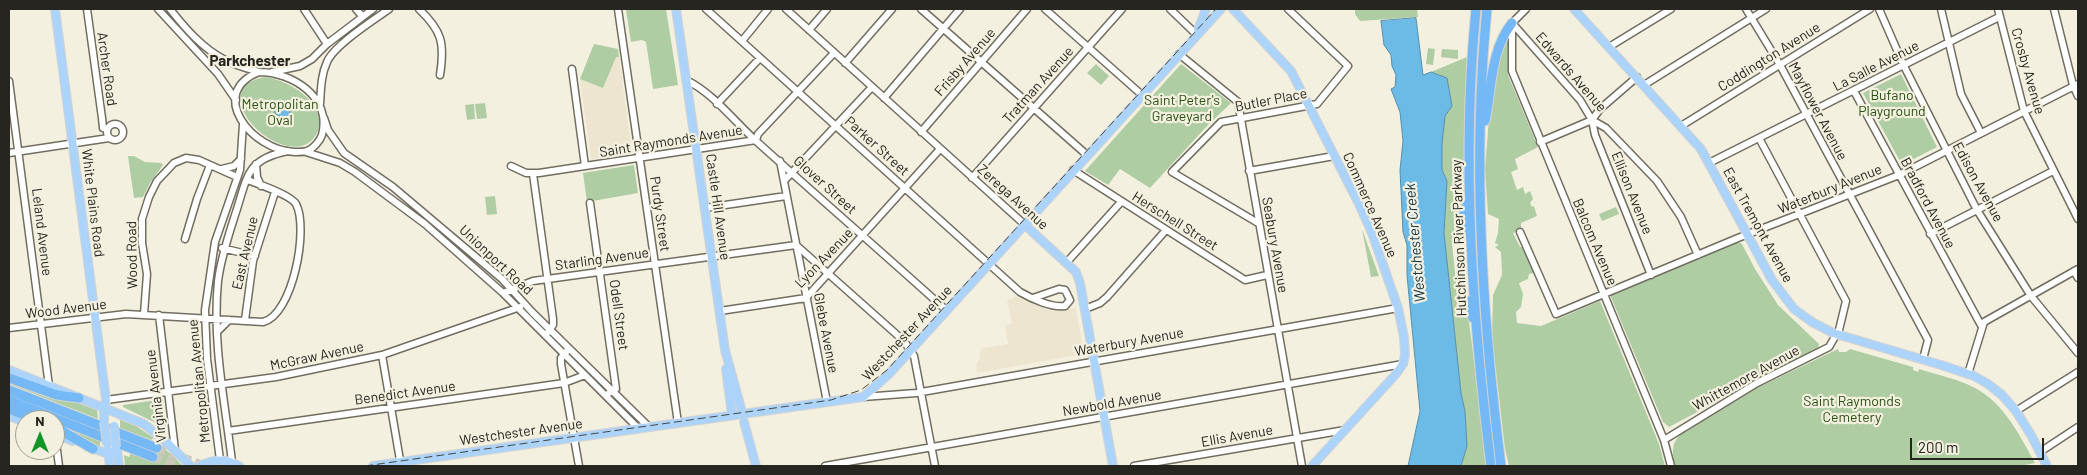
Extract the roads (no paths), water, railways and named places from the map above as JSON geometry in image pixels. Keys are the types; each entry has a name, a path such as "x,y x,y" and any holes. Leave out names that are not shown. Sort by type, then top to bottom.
{"highway":[{"name":"Hutchinson River Parkway","path":"1476,9 1470,100 1470,198 1476,325 1491,466"},
{"name":"Hutchinson River Parkway","path":"1487,9 1481,139 1481,203 1488,341 1495,423 1501,466"},
{"path":"1481,139 1496,57 1502,40 1512,24"},
{"path":"1463,234 1464,212 1470,198"},
{"path":"1481,203 1487,220"},
{"path":"1488,341 1491,312 1490,294"},
{"path":"1466,300 1476,325"},
{"path":"9,378 57,395 79,398"},
{"path":"9,390 155,452 9,400"},
{"path":"1495,423 1508,466"},
{"path":"65,433 93,449"}],"main road":[{"name":"White Plains Road","path":"55,9 107,406 114,426 119,466"},
{"name":"Castle Hill Avenue","path":"676,9 725,350 741,408"},
{"path":"1197,35 1206,9"},
{"name":"Westchester Avenue","path":"373,466 400,464 732,414 863,397 889,374 1221,9"},
{"name":"Commerce Avenue","path":"1233,9 1266,46 1290,68 1372,233 1398,308 1404,337 1405,355 1402,364"},
{"name":"East Tremont Avenue","path":"1574,9 1699,146 1749,234 1770,276 1789,303 1809,320 1837,335 1968,374 1982,380 1996,389 2016,411 2047,466"},
{"name":"Zerega Avenue","path":"1024,224 1076,272 1085,309 1113,466"},
{"path":"725,350 732,414"},
{"path":"1312,466 1396,374 1402,364"},
{"path":"9,370 79,398 107,406 150,428 175,450"},
{"name":"White Plains Road","path":"107,406 104,422 110,466"},
{"path":"744,422 756,466"},
{"path":"65,438 108,454 117,450"},
{"name":"Virginia Avenue","path":"175,450 191,466"},
{"path":"200,466 208,462 220,460 232,462 240,466"}],"street":[{"name":"Archer Road","path":"88,9 102,118 104,128 107,129"},
{"path":"158,9 218,74 236,100 243,124 264,143 288,151 306,152 320,140 324,118 320,104 321,79 328,60 343,44 389,9"},
{"path":"170,9 184,26 213,54 234,64 259,72 270,72 304,64 373,9"},
{"path":"304,9 327,44"},
{"path":"356,9 362,16"},
{"path":"419,9 434,25 441,37 443,52 440,74"},
{"name":"Purdy Street","path":"618,9 678,423"},
{"name":"Parker Street","path":"706,9 1020,292 1033,298 1059,307 1066,306 1070,300 1065,290 1058,289 1033,298"},
{"path":"742,41 768,9"},
{"name":"Zerega Avenue","path":"786,9 1024,224"},
{"path":"810,30 828,9"},
{"path":"846,63 892,9"},
{"path":"921,9 1087,155"},
{"path":"884,98 960,9"},
{"name":"Frisby Avenue","path":"922,132 1027,9"},
{"path":"1045,9 1142,95"},
{"name":"Tratman Avenue","path":"972,178 1122,9"},
{"path":"1170,9 1197,35"},
{"name":"Butler Place","path":"1258,223 1172,172 1221,122 1317,104 1348,66 1288,9"},
{"path":"1512,24 1526,9"},
{"path":"1610,48 1671,9"},
{"name":"Mayflower Avenue","path":"1746,9 1780,65 1928,340 1922,360"},
{"path":"1644,85 1766,9"},
{"name":"Coddington Avenue","path":"1681,126 1870,9"},
{"name":"Edison Avenue","path":"1879,9 1904,66 1977,210 2031,296 2078,353"},
{"path":"1941,9 1961,94 1981,133"},
{"name":"Crosby Avenue","path":"1998,9 2024,111 2078,219"},
{"path":"2054,9 2078,96"},
{"name":"La Salle Avenue","path":"1709,163 2000,17"},
{"name":"Edwards Avenue","path":"1512,24 1580,100 1592,120 1606,128 1657,181 1680,217 1698,255"},
{"name":"Balcom Avenue","path":"1512,24 1512,72 1664,440 1671,466"},
{"path":"178,32 184,26"},
{"path":"1513,35 1520,33"},
{"name":"Saint Raymonds Avenue","path":"533,174 756,140 758,134 834,53"},
{"name":"Seabury Avenue","path":"1179,54 1238,102 1302,466"},
{"path":"717,104 760,58"},
{"path":"572,69 585,166"},
{"path":"236,100 237,91 243,80 259,72"},
{"path":"270,72 296,81 320,104"},
{"path":"1540,142 1592,120 1600,109 1637,77"},
{"name":"Glover Street","path":"686,80 696,85 946,310"},
{"name":"Leland Avenue","path":"9,81 49,386"},
{"name":"Waterbury Avenue","path":"1520,232 1556,314 1749,234 1899,175 2075,84"},
{"path":"784,181 872,87"},
{"name":"Bradford Avenue","path":"1854,91 1982,327"},
{"name":"Unionport Road","path":"324,118 328,130 344,153 413,204 512,288 548,332"},
{"name":"Ellison Avenue","path":"1592,120 1595,135 1652,275"},
{"path":"9,153 109,138 114,141 120,139 123,135 123,130 120,126 116,124 107,129 109,138"},
{"name":"Metropolitan Avenue","path":"220,460 205,318 214,246 237,177 243,124"},
{"path":"1759,138 1847,302 1837,335"},
{"name":"Lyon Avenue","path":"720,311 806,298 940,150"},
{"path":"261,186 257,177 256,164 270,155 288,151"},
{"name":"Unionport Road","path":"306,152 340,163 407,210 548,332 609,393 638,428"},
{"path":"1249,171 1334,156"},
{"name":"Wood Road","path":"144,314 147,274 142,242 142,219 149,197 162,175 179,160 192,158 237,177"},
{"path":"219,169 231,168 240,159"},
{"name":"Glebe Avenue","path":"780,160 827,402"},
{"name":"Metropolitan Avenue","path":"232,462 216,319 218,280 224,248 248,180 256,164"},
{"path":"185,239 196,199 210,165"},
{"path":"511,166 533,174 553,326 548,332"},
{"name":"Herschell Street","path":"1073,170 1245,280 1267,275"},
{"path":"1930,234 2054,171"},
{"name":"Wood Avenue","path":"9,328 126,314 263,322 275,316 289,290 296,266 300,227 297,209 292,200 248,180"},
{"name":"East Avenue","path":"245,320 248,286 255,256 275,192"},
{"path":"705,208 786,196"},
{"path":"1067,262 1122,202"},
{"name":"Odell Street","path":"590,203 616,389 609,393"},
{"path":"407,210 413,204"},
{"path":"1085,309 1108,297 1166,230"},
{"path":"796,245 904,341 910,349 914,356 922,391 935,466"},
{"name":"Starling Avenue","path":"503,293 533,280 796,245"},
{"path":"214,246 255,256"},
{"path":"1968,374 1982,327 1987,320 2076,270 2078,278"},
{"name":"McGraw Avenue","path":"107,406 168,392 284,376 382,355 526,304"},
{"name":"Waterbury Avenue","path":"863,397 922,391 1398,308"},
{"name":"Virginia Avenue","path":"159,316 175,450"},
{"path":"217,332 230,320"},
{"name":"Whittemore Avenue","path":"1664,440 1757,383 1828,348 1837,335"},
{"path":"567,351 561,358 579,466"},
{"name":"Unionport Road","path":"567,351 585,375 649,427"},
{"path":"382,355 400,464"},
{"name":"Newbold Avenue","path":"825,466 1402,364"},
{"path":"2016,411 2078,372"},
{"name":"Benedict Avenue","path":"228,430 564,383 585,375"},
{"path":"2040,452 2078,427"},
{"name":"Ellis Avenue","path":"1134,466 1345,430"}],"water":[{"name":"Westchester Creek","path":"1416,18 1423,75 1431,72 1447,78 1452,106 1445,116 1442,170 1447,181 1444,233 1461,393 1465,411 1467,446 1461,466 1408,466 1420,411 1407,275 1407,245 1403,232 1400,170 1403,141 1400,112 1391,89 1395,87 1396,75 1392,66 1391,55 1384,45 1381,21"},
{"path":"277,105 288,109 291,115 289,119 283,119 275,113 274,107"}],"tunnel":[{"path":"157,448 204,466"},
{"path":"153,457 178,466"}],"railway":[{"path":"365,466 831,400 861,390 887,370 1216,9"}],"district":[{"name":"Parkchester","path":"250,61"}],"park label":[{"name":"Bufano Playground","path":"1892,104"},
{"name":"Saint Peter's Graveyard","path":"1182,108"},
{"name":"Metropolitan Oval","path":"280,112"},
{"name":"Saint Raymonds Cemetery","path":"1852,410"}]}
